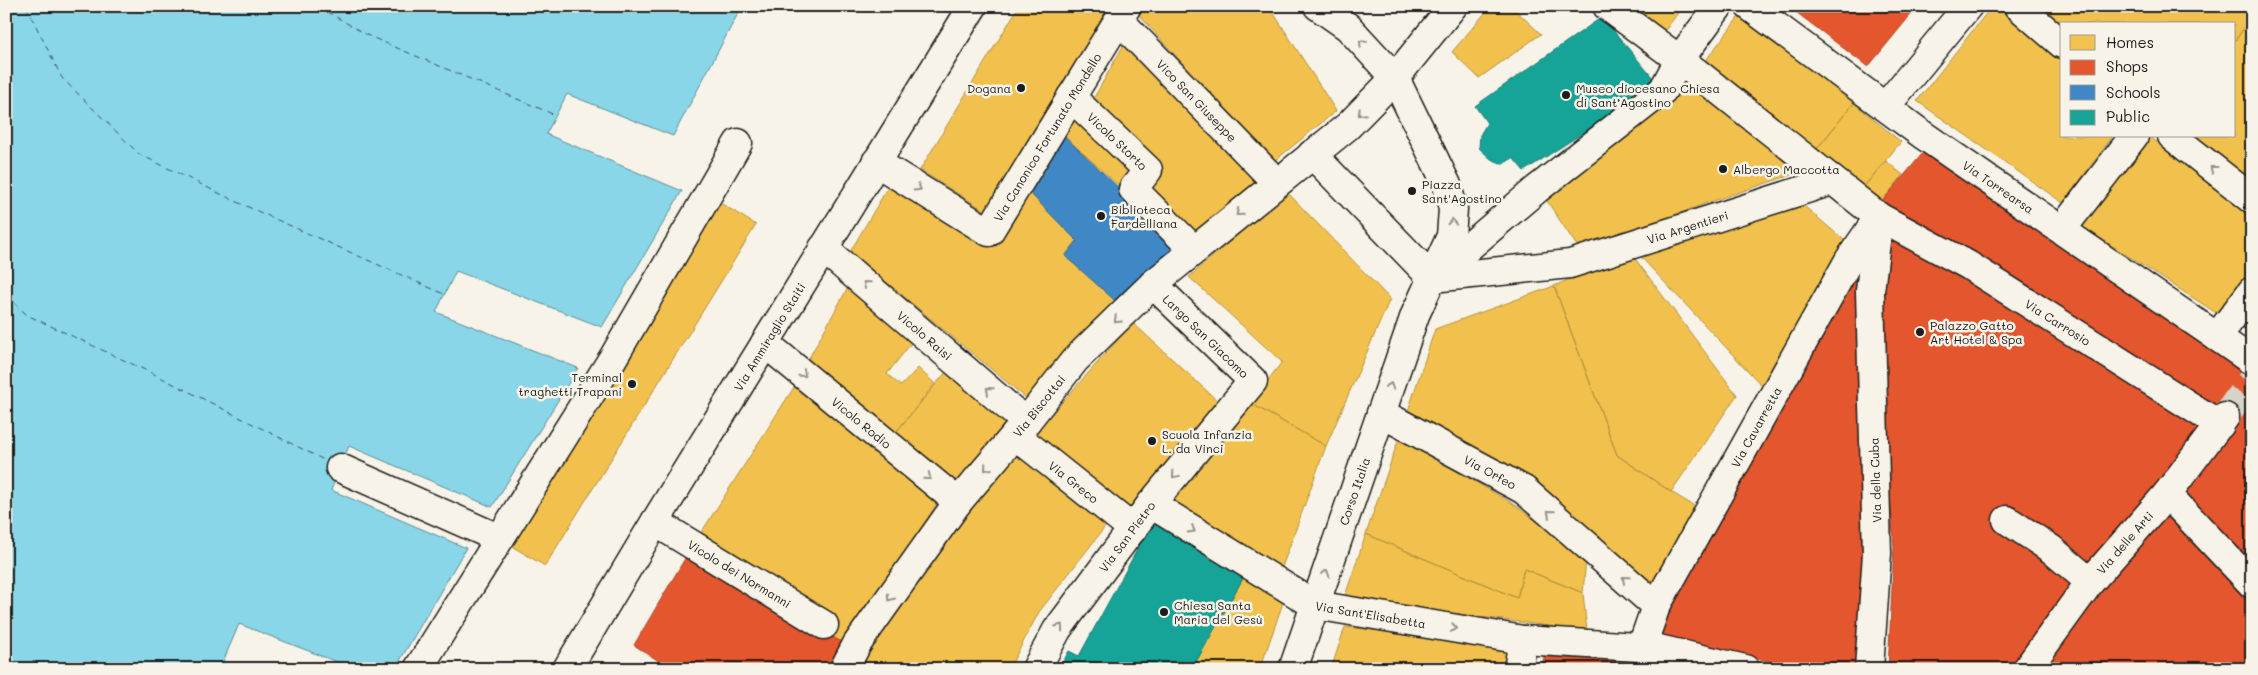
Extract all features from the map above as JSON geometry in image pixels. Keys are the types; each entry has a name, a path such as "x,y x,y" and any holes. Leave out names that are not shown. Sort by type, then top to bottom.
{"street":[{"name":"Via Ammiraglio Staiti","path":"574,666 655,522 973,6"},
{"name":"Corso Italia","path":"1293,669 1415,315 1451,236 1452,209 1447,185 1395,78 1348,27 1318,6"},
{"name":"Via Biscottai","path":"844,669 857,644 958,502 1021,428 1075,360 1153,284 1348,126 1395,78 1453,6"},
{"name":"Via Carrosio","path":"1607,6 1679,60 1832,181 1887,221 1968,265 2223,421"},
{"path":"1312,154 1432,278 1537,189 1663,90 1679,60 1719,6"},
{"name":"Via Torrearsa","path":"1749,6 1923,135 2252,361"},
{"path":"1886,106 1968,6"},
{"path":"2018,6 2060,42"},
{"name":"Via Canonico Fortunato Mondello","path":"876,162 989,232 1123,13"},
{"name":"Vico San Giuseppe","path":"1123,13 1277,182"},
{"name":"Vicolo Storto","path":"1071,97 1148,170 1133,189 1194,250"},
{"path":"2062,229 2132,138"},
{"path":"2175,138 2252,199"},
{"path":"418,669 498,538 613,358 738,143"},
{"name":"Via Argentieri","path":"1432,278 1570,264 1793,195 1832,181"},
{"name":"Via Cavarretta","path":"1648,647 1659,601 1849,260 1887,221"},
{"name":"Via della Cuba","path":"1869,669 1877,553 1870,291 1887,221"},
{"name":"Vicolo Raisi","path":"823,248 1021,428"},
{"name":"Largo San Giacomo","path":"1153,284 1253,381 1229,412"},
{"path":"2217,337 2252,291"},
{"name":"Vicolo Rodio","path":"765,343 958,502"},
{"name":"Via San Pietro","path":"1036,669 1057,630 1151,504 1229,412"},
{"name":"Via Orfeo","path":"1381,413 1524,490 1587,546 1659,601"},
{"name":"Via delle Arti","path":"2027,669 2090,582 2167,494 2223,421"},
{"name":"Via Greco","path":"1021,428 1133,529"},
{"path":"340,468 498,538"},
{"path":"2167,494 2252,584"},
{"name":"Via Sant'Elisabetta","path":"1151,504 1315,605 1523,640 1648,647 1745,669"},
{"path":"2007,520 2051,548 2090,582"},
{"name":"Vicolo dei Normanni","path":"655,522 824,624"},
{"path":"1518,669 1523,640"}],"water":[{"path":"6,6 742,6 673,136 567,94 546,134 682,191 602,327 456,271 436,312 578,368 492,507 349,446 331,490 466,548 395,669 355,669 239,624 220,669 6,669"}],"building: Homes":[{"name":"Dogana","path":"1019,6 1122,6 995,217 920,170"},
{"path":"1144,6 1269,6 1336,111 1272,163 1139,15"},
{"path":"1491,6 1511,6 1541,34 1479,78 1452,52"},
{"path":"1631,6 1683,6 1664,32"},
{"path":"1992,6 2000,6 2060,57 2060,138 2112,138 2063,203 1917,101"},
{"path":"2036,6 2236,6 2251,18 2236,39 2236,22 2060,22 2060,25"},
{"path":"1741,14 1854,103 1815,151 1700,68"},
{"path":"2252,18 2252,181 2198,138 2236,138 2236,39"},
{"path":"1127,39 1260,185 1193,240 1141,187 1091,103"},
{"path":"1693,76 1797,173 1704,204 1581,252 1545,198"},
{"path":"1854,103 1901,142 1861,190 1815,151"},
{"path":"1078,111 1141,169 1118,185 1062,134"},
{"path":"2147,138 2152,138 2252,214 2252,273 2221,316 2080,225"},
{"path":"1886,161 1903,175 1879,205 1861,190"},
{"path":"891,182 992,244 1027,190 1077,241 1065,256 1120,305 1032,403 850,252"},
{"path":"1287,192 1390,299 1326,446 1250,403 1282,362 1189,277"},
{"name":"Terminal traghetti Trapani","path":"719,202 756,225 545,566 508,544"},
{"path":"1804,206 1845,241 1765,389 1639,255"},
{"path":"1633,256 1737,395 1671,492 1617,455 1554,286 1593,269"},
{"path":"851,282 916,337 887,374 901,386 918,368 935,384 896,432 804,367"},
{"path":"1554,286 1617,455 1701,510 1651,587 1540,485 1407,414 1435,329"},
{"path":"1133,323 1222,405 1130,516 1030,438"},
{"path":"951,366 1020,424 964,490 896,432"},
{"path":"798,381 940,499 845,644 823,631 699,536"},
{"path":"1250,403 1326,446 1281,570 1166,503"},
{"path":"1399,438 1512,503 1586,558 1583,593 1524,569 1517,598 1366,534"},
{"path":"1017,448 1109,522 1039,612 1009,669 859,669 893,609 966,509"},
{"path":"1366,534 1517,598 1524,569 1583,593 1587,631 1344,599"},
{"path":"1246,573 1286,594 1260,669 1192,669"},
{"path":"1345,627 1509,645 1505,669 1331,669"}],"building: Shops":[{"path":"1788,6 1918,6 1868,67"},
{"path":"2236,6 2252,6 2251,18"},
{"path":"1923,153 2252,377 2252,563 2186,493 2237,424 1974,256 1879,205"},
{"path":"1892,233 2207,426 2090,571 2003,511 1998,532 2043,550 2078,586 2022,669 1888,669 1894,547 1875,297"},
{"path":"1850,276 1859,282 1868,473 1856,669 1796,669 1783,664 1657,640 1668,598"},
{"path":"2252,308 2252,334 2239,325"},
{"path":"2167,507 2252,598 2252,669 2038,669"},
{"path":"687,555 845,644 832,669 671,669 634,645"},
{"path":"1545,653 1651,663 1684,669 1541,669"}],"building: Schools":[{"name":"Biblioteca Fardelliana","path":"1062,134 1178,244 1120,305 1065,256 1077,241 1027,190"}],"building: Public":[{"name":"Museo diocesano Chiesa di Sant'Agostino","path":"1602,17 1658,84 1524,171 1513,158 1503,164 1491,159 1479,148 1480,135 1487,123 1475,106"},
{"name":"Chiesa Santa Maria del Gesù","path":"1155,517 1246,573 1192,669 1059,669 1069,651 1079,656"}],"ferry route":[{"path":"26,6 62,78 139,154 237,202 444,294"},
{"path":"317,6 369,36 555,115"},
{"path":"6,295 27,315 158,376 328,462"}],"tunnel":[{"path":"2225,417 2252,379"}],"place":[{"name":"Dogana","path":"1021,88"},
{"name":"Museo diocesano Chiesa di Sant'Agostino","path":"1566,95"},
{"name":"Albergo Maccotta","path":"1723,169"},
{"name":"Piazza Sant'Agostino","path":"1412,191"},
{"name":"Biblioteca Fardelliana","path":"1101,216"},
{"name":"Palazzo Gatto Art Hotel & Spa","path":"1920,332"},
{"name":"Terminal traghetti Trapani","path":"632,384"},
{"name":"Scuola Infanzia L. da Vinci","path":"1152,441"},
{"name":"Chiesa Santa Maria del Gesù","path":"1164,612"}]}
